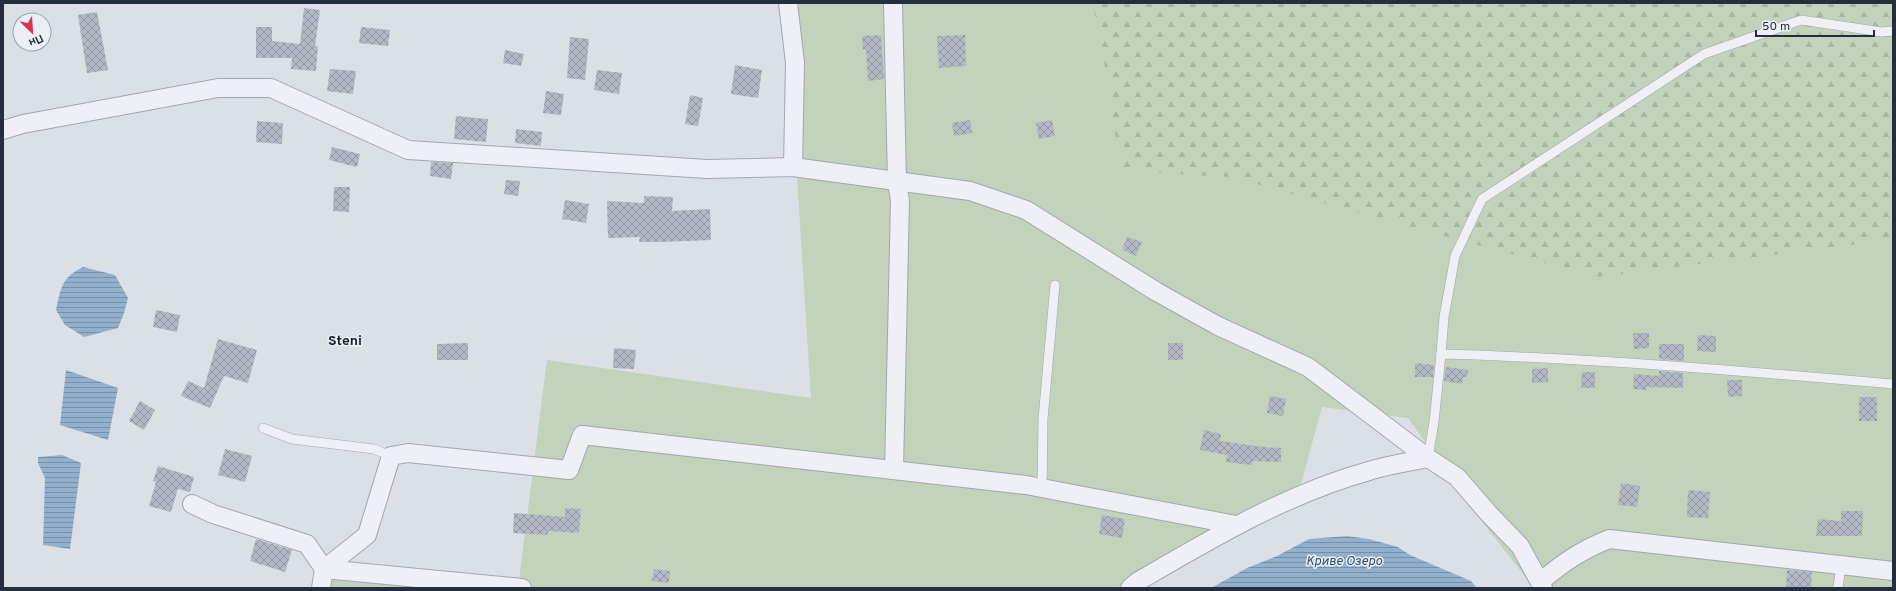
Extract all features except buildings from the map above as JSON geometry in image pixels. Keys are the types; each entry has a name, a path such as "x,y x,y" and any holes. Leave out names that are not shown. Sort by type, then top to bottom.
{"street":[{"path":"788,3 795,63 793,167"},
{"path":"893,3 897,181 900,201 894,470"},
{"path":"3,130 23,124 218,88 271,88 408,150 707,169 793,167 970,191 1026,210 1157,292 1218,326 1308,367 1428,458 1457,477 1489,514 1520,546 1541,585 1563,562 1584,549 1609,539 1893,571"},
{"path":"321,588 324,569 367,535 391,456 408,453 569,470 582,435 1026,485 1042,490 1236,525"},
{"path":"1130,588 1137,582 1236,525 1309,492 1368,471 1428,458"},
{"path":"192,504 213,514 307,544 324,569"},
{"path":"324,569 522,588"}],"lane":[{"path":"1428,458 1434,422 1444,317 1456,256 1482,198 1704,54 1802,20 1882,32 1893,31"},
{"path":"1042,490 1043,419 1055,285"},
{"path":"1441,354 1520,356 1710,368 1893,384"},
{"path":"264,428 292,439 374,449 391,456"},
{"path":"1838,588 1841,565"}],"green space":[{"path":"786,3 1893,3 1893,588 1534,588 1477,515 1408,418 1322,407 1299,491 1122,583 1118,588 518,588 547,360 811,398"},
{"path":"1090,3 1893,3 1893,237 1851,245 1597,277 1232,177 1121,171 1098,22"},
{"path":"318,568 463,588 318,588"}],"water":[{"path":"83,267 115,275 128,298 118,328 84,337 65,325 56,310 63,284 70,275"},
{"path":"66,370 118,388 108,440 60,425"},
{"path":"62,455 81,463 70,549 43,545 45,478 38,463 38,457"},
{"name":"Криве Озеро","path":"1347,536 1369,539 1398,547 1410,555 1471,581 1477,588 1211,588 1247,568 1277,556 1309,539"}],"district":[{"name":"Steni","path":"345,341"}]}
